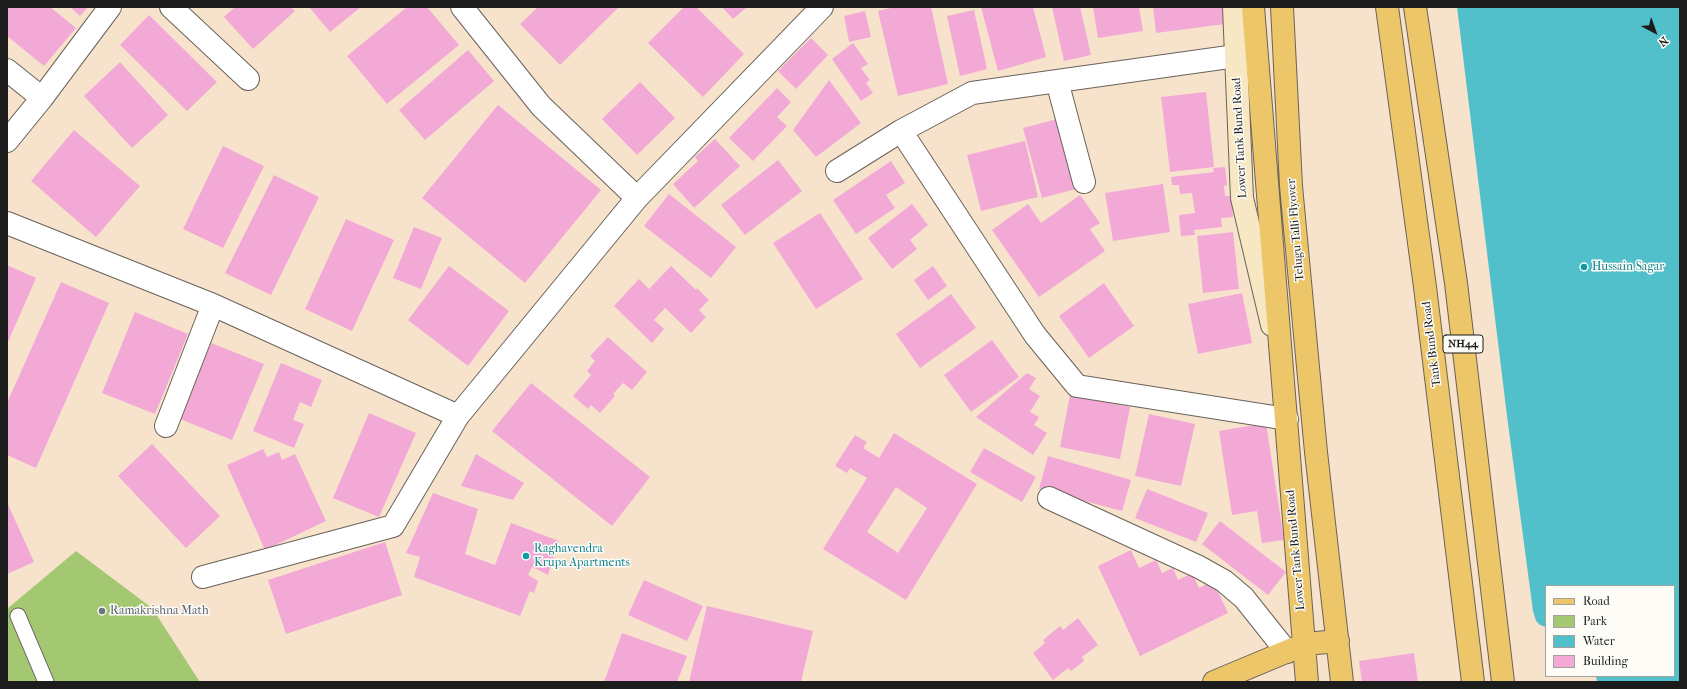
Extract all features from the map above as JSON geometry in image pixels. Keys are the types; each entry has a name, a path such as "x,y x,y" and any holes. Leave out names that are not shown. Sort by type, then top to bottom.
{"main road":[{"name":"Lower Tank Bund Road","path":"1234,7 1242,198 1281,361"},
{"path":"1253,7 1281,361 1287,419"},
{"name":"Telugu Talli Flyover","path":"1282,7 1291,186 1316,452 1338,641"},
{"name":"Tank Bund Road","path":"1387,7 1425,287 1474,682"},
{"name":"NH44","path":"1415,7 1456,283 1503,682"},
{"name":"Lower Tank Bund Road","path":"1287,419 1296,648 1307,682"},
{"path":"1214,682 1296,648 1338,641 1342,682"}],"street":[{"path":"7,141 42,98 110,7"},
{"path":"171,7 248,79"},
{"path":"462,7 541,106 637,198"},
{"path":"203,577 393,526 458,416 637,198 821,8"},
{"path":"837,171 901,131 972,93 1236,56"},
{"path":"7,70 42,98"},
{"path":"1057,81 1084,182"},
{"path":"901,131 1035,334 1077,386 1287,419"},
{"path":"7,223 213,304 458,416"},
{"path":"166,426 213,304"},
{"path":"1050,498 1199,567 1224,581 1296,648"}],"lane":[{"path":"18,616 46,682"}],"green space":[{"path":"76,551 152,608 200,682 7,682 7,609"}],"water":[{"name":"Hussain Sagar","path":"1457,7 1680,7 1680,682 1597,682 1596,677 1675,677 1675,585 1545,585 1545,627 1540,625 1536,621 1533,611 1507,416"}],"building":[{"path":"7,7 50,7 76,28 44,66 7,36"},
{"path":"70,7 88,7 80,16"},
{"path":"235,7 291,7 295,11 253,49 224,17"},
{"path":"309,7 361,7 330,32"},
{"path":"407,7 427,7 459,45 387,104 347,56"},
{"path":"538,7 619,7 560,65 520,24"},
{"path":"684,7 696,7 744,54 703,97 648,43"},
{"path":"722,7 747,7 733,19"},
{"path":"895,7 931,7 948,84 898,96 878,11"},
{"path":"981,7 1033,7 1046,57 998,71"},
{"path":"1052,7 1080,7 1091,55 1064,61"},
{"path":"1093,7 1139,7 1143,31 1098,38"},
{"path":"1153,7 1223,7 1225,24 1156,33"},
{"path":"974,10 987,69 960,76 947,16"},
{"path":"865,11 871,37 849,42 844,16"},
{"path":"149,15 217,82 187,111 120,45"},
{"path":"811,38 828,55 796,89 778,71"},
{"path":"853,43 868,64 861,68 870,80 866,83 873,93 861,101 832,59"},
{"path":"468,50 494,81 425,140 399,110"},
{"path":"120,62 168,115 132,148 84,96"},
{"path":"829,80 861,123 816,157 793,130"},
{"path":"640,82 675,118 637,155 602,119"},
{"path":"777,88 791,102 777,117 787,126 753,161 729,138"},
{"path":"1206,92 1214,167 1170,172 1161,97"},
{"path":"498,105 601,190 525,283 422,198"},
{"path":"1057,119 1076,189 1042,198 1023,128"},
{"path":"74,130 140,186 96,237 31,181"},
{"path":"715,139 740,166 694,208 673,184 698,161 695,157"},
{"path":"1025,141 1038,197 981,211 967,155"},
{"path":"223,146 264,166 223,248 183,229"},
{"path":"778,160 802,191 745,235 721,205"},
{"path":"891,161 905,183 886,195 895,208 856,234 833,200"},
{"path":"1225,167 1227,185 1224,186 1225,196 1231,196 1233,217 1221,218 1222,227 1194,230 1195,235 1181,236 1179,215 1195,213 1192,193 1180,194 1179,185 1172,185 1171,177 1214,172 1213,168"},
{"path":"274,175 319,197 271,295 225,273"},
{"path":"1163,184 1170,232 1113,241 1105,193"},
{"path":"669,194 736,247 711,278 644,226"},
{"path":"1080,195 1100,223 1090,229 1105,251 1039,297 992,230 1028,204 1041,223"},
{"path":"912,204 928,225 910,240 917,249 892,269 868,238"},
{"path":"820,213 863,279 816,309 773,243"},
{"path":"346,219 394,240 352,331 305,309"},
{"path":"414,227 442,238 421,289 393,278"},
{"path":"1233,232 1239,289 1203,293 1197,236"},
{"path":"7,265 36,278 7,344"},
{"path":"449,266 509,311 468,366 408,320"},
{"path":"671,266 696,290 697,288 709,300 699,310 706,317 691,333 665,308 654,320 664,329 652,343 614,306 639,279 649,289"},
{"path":"933,266 947,286 928,300 914,280"},
{"path":"61,282 109,303 36,468 7,455 7,403"},
{"path":"1104,283 1134,326 1089,358 1059,316"},
{"path":"1242,293 1252,343 1198,354 1188,304"},
{"path":"951,294 976,328 920,368 896,334"},
{"path":"135,312 188,334 155,414 102,393"},
{"path":"608,337 647,372 632,390 623,383 613,394 615,396 600,413 591,405 588,409 573,396 591,375 587,371 595,361 590,356"},
{"path":"992,340 1019,377 971,412 944,375"},
{"path":"211,343 264,364 232,440 180,419"},
{"path":"281,363 322,380 311,407 300,402 293,420 304,424 294,448 253,431"},
{"path":"1027,373 1036,378 1029,389 1040,396 1030,412 1039,417 1034,425 1047,433 1033,455 976,417"},
{"path":"531,383 650,477 612,526 492,431"},
{"path":"1070,395 1130,407 1120,459 1060,447"},
{"path":"369,413 416,433 379,517 333,498"},
{"path":"1149,414 1195,424 1181,486 1135,476"},
{"path":"1266,423 1284,540 1262,543 1257,511 1232,515 1219,431"},
{"path":"894,433 977,484 906,600 823,549 867,478 850,468 847,473 835,466 855,435 867,442 863,448 879,458","holes":["896,487 927,508 898,553 867,532"]},
{"path":"152,444 220,516 186,548 118,476"},
{"path":"984,448 1036,477 1022,502 970,472"},
{"path":"263,449 267,457 279,452 282,460 295,454 326,521 265,550 227,465"},
{"path":"476,454 524,483 513,500 461,486"},
{"path":"1048,456 1131,480 1122,511 1039,489"},
{"path":"1147,489 1208,513 1196,542 1135,518"},
{"name":"Raghavendra Krupa Apartments","path":"433,493 478,509 465,554 495,565 511,523 559,541 548,575 532,567 528,575 538,581 534,593 530,591 520,616 414,577 420,557 406,553"},
{"path":"7,502 34,562 7,574"},
{"path":"1220,521 1286,572 1268,595 1202,544"},
{"path":"385,542 402,595 286,634 268,580"},
{"path":"1131,550 1139,568 1156,560 1162,573 1173,568 1178,580 1192,573 1199,588 1213,581 1228,613 1140,656 1098,566"},
{"path":"644,580 703,606 687,641 628,615"},
{"path":"707,606 813,631 801,682 689,682"},
{"path":"1078,618 1098,645 1082,657 1084,661 1071,671 1068,668 1053,680 1033,653 1045,643 1043,640 1060,626 1063,630"},
{"path":"622,633 687,656 677,682 604,682"},
{"path":"1414,653 1418,682 1362,682 1359,661"}],"place":[{"name":"Hussain Sagar","path":"1584,267"},
{"name":"Raghavendra Krupa Apartments","path":"526,556"},
{"name":"Ramakrishna Math","path":"102,611"}]}
